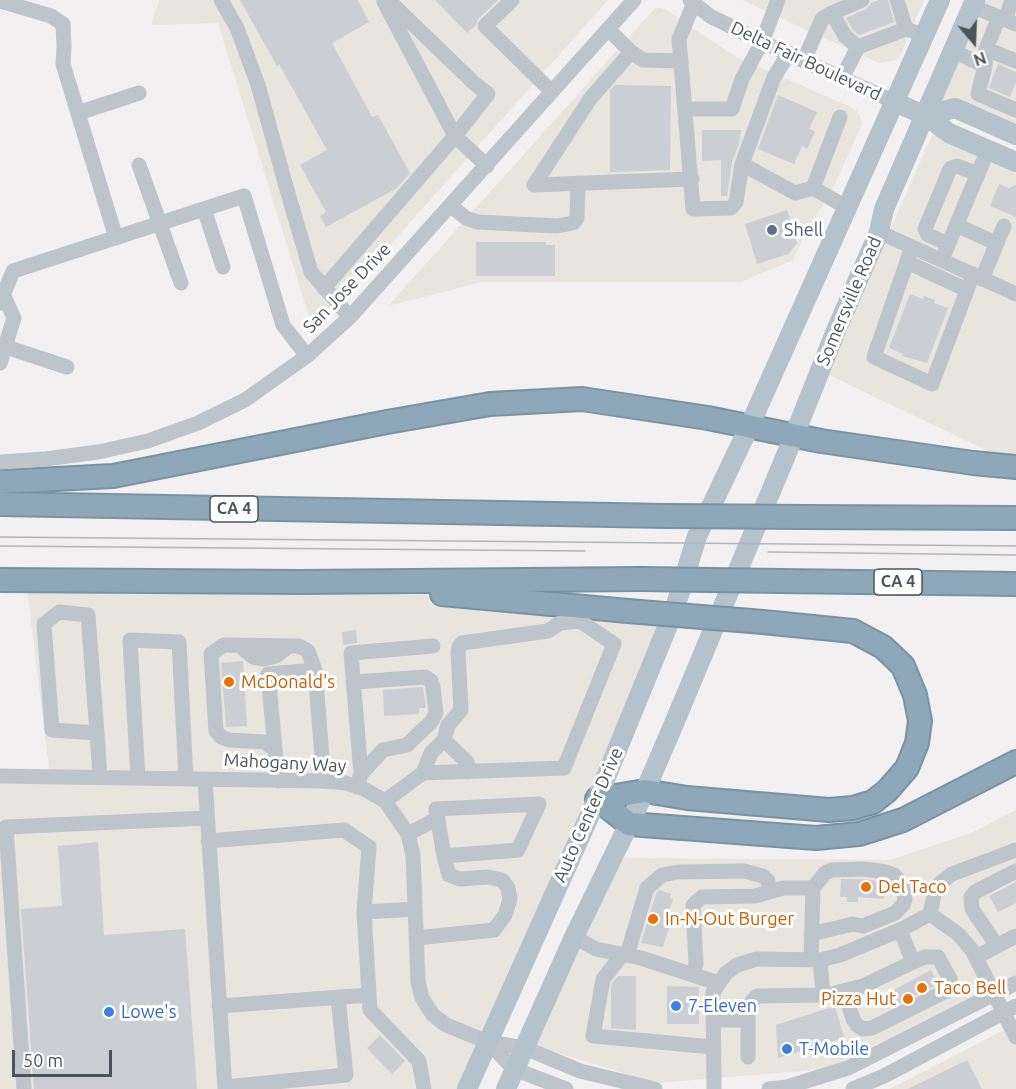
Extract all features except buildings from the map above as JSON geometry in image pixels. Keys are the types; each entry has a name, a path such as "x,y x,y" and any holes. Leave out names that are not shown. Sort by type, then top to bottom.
{"highway":[{"path":"0,482 113,476 490,404 582,399 708,418 862,448 1016,467"},
{"name":"CA 4","path":"0,504 667,516 1016,518"},
{"name":"CA 4","path":"0,580 300,582 641,579 1016,584"},
{"path":"300,582 763,622 853,632 883,646 903,666 915,695 920,721 918,743 907,768 887,791 873,802 853,808 829,810 687,798 645,791 597,799"},
{"path":"597,799 629,824 816,838 859,834 903,820 1016,762"}],"main road":[{"path":"749,427 895,102 915,32 940,0"},
{"name":"Somersville Road","path":"645,791 879,232 884,209 974,3"},
{"name":"Delta Fair Boulevard","path":"895,102 926,116 949,133 1016,162"},
{"path":"926,116 955,108 1016,134"},
{"name":"Auto Center Drive","path":"467,1089 597,799 675,608 697,536 749,427"},
{"path":"506,1089 574,937 645,791"}],"street":[{"path":"221,0 248,53 311,272 350,317"},
{"path":"383,0 455,136 487,166"},
{"path":"324,288 455,136 488,94 388,0"},
{"path":"512,0 485,26 552,92"},
{"name":"San Jose Drive","path":"0,462 98,452 148,441 198,423 245,400 307,356 350,317 634,0"},
{"path":"686,110 732,109 742,79 762,42 778,0"},
{"path":"804,60 822,19 862,0"},
{"path":"842,78 858,47 915,32 897,0"},
{"path":"1012,0 1007,20 986,49 978,94 1016,110"},
{"path":"0,1 51,16 63,24 63,64 116,238"},
{"path":"692,2 679,39 693,209 731,208 736,202 742,164 774,77 789,53"},
{"name":"Delta Fair Boulevard","path":"692,2 710,16 762,42 895,102"},
{"path":"974,3 1007,20"},
{"path":"832,13 845,36 858,47"},
{"path":"608,29 631,52 643,60 681,62"},
{"path":"986,49 1016,61"},
{"path":"953,51 984,66"},
{"path":"631,52 591,99 534,185 692,179"},
{"path":"78,113 139,93"},
{"path":"813,188 840,117"},
{"path":"942,260 988,150"},
{"path":"742,164 795,193 813,188 846,207"},
{"path":"139,165 181,283"},
{"path":"948,244 928,235 925,229 941,189 951,168 960,166 978,174"},
{"path":"451,206 466,218 477,222 557,226 573,223 577,218 578,183"},
{"path":"0,363 3,346 14,318 1,299 13,272 244,196 283,325 307,356"},
{"path":"204,209 223,267"},
{"path":"956,225 996,243"},
{"path":"909,255 874,357 932,384 967,290 977,277 1004,226"},
{"path":"879,232 909,255 967,290"},
{"path":"909,255 942,260 1016,294"},
{"path":"3,346 67,367"},
{"path":"97,733 52,730 44,624 59,612 88,615 97,733 100,777"},
{"path":"385,801 423,774 564,768 614,644 580,621 560,623 548,631 462,643 458,652 461,710 448,725 444,740 431,753 423,774"},
{"path":"138,778 130,640 179,642 186,779"},
{"path":"274,749 265,742 229,740 220,737 216,731 211,654 224,645 299,646 309,651 315,670 324,781"},
{"path":"359,780 351,653 433,646"},
{"path":"278,780 268,674 315,670"},
{"path":"354,682 425,677 431,681 433,687 436,713 432,721 407,745 382,750 376,755 359,780"},
{"path":"444,740 467,762 468,772"},
{"name":"Mahogany Way","path":"0,776 359,780 385,801 408,834 413,855 417,982 422,998 433,1015 446,1026 488,1042"},
{"path":"205,780 225,1088 346,1075 338,997"},
{"path":"416,938 494,930 505,915 510,899 508,888 502,880 488,877 472,880 449,876 444,856 436,809 539,804 518,850 444,856"},
{"path":"24,1089 6,827 207,818"},
{"path":"408,834 438,818"},
{"path":"208,841 344,830 369,847 364,912 370,1010 418,1061 424,1089"},
{"path":"714,1089 713,992 718,983 737,965 757,959 815,960 840,955 900,930 930,914 935,891 940,883 952,874 1016,850"},
{"path":"812,934 853,924 864,926 895,913 903,905 905,892 902,884 894,875 886,872 863,869 832,870 825,873 813,888 812,934 823,995"},
{"path":"997,946 972,909 971,897 975,892 1016,871"},
{"path":"713,1047 593,1036 603,979 625,955 647,888 662,874 750,872 763,876 768,881 770,891"},
{"path":"693,974 696,964 693,905 702,897 755,896 783,888 813,888"},
{"path":"364,912 415,909"},
{"path":"930,914 958,934 972,950 995,994 1010,1009 1016,1036"},
{"path":"900,930 913,962"},
{"path":"976,957 1016,936"},
{"path":"574,937 596,949 625,955 718,983"},
{"path":"748,1057 748,1006 757,996 823,995 844,992 863,986 925,957 938,957 950,979 950,986 946,991 872,1028 863,1029 857,1025 844,992"},
{"path":"769,1089 788,1087 848,1068 1016,983"},
{"path":"219,1005 369,995"},
{"path":"853,1089 884,1076 1010,1009"},
{"path":"713,1020 748,1020"},
{"path":"488,1042 525,1048 580,1071 655,1089"},
{"path":"488,1042 514,1069 566,1089"}],"shaded area":[{"path":"159,0 608,0 351,289 312,326 218,23 151,25"},
{"path":"742,0 924,0 901,54 896,60 879,63"},
{"path":"975,0 1016,0 1016,135 955,108 926,116"},
{"path":"655,8 668,11 736,57 851,107 860,116 862,123 859,131 833,188 804,236 793,260 741,282 482,282 388,306"},
{"path":"933,133 1016,168 1016,459 994,454 827,374"},
{"path":"26,580 300,582 670,614 467,1089 0,1089 0,776 50,776"},
{"path":"1016,810 1016,975 827,1069 656,1083 532,1045 624,858 890,860 971,833"},
{"path":"1016,1024 1016,1089 889,1089 903,1082"}],"tram line":[{"path":"0,537 1016,546"},
{"path":"0,546 585,551"},
{"path":"768,552 1016,555"}],"place":[{"name":"Shell","path":"772,230"},
{"name":"McDonald's","path":"229,682"},
{"name":"Del Taco","path":"866,887"},
{"name":"In-N-Out Burger","path":"653,919"},
{"name":"Taco Bell","path":"922,988"},
{"name":"Pizza Hut","path":"908,999"},
{"name":"7-Eleven","path":"676,1006"},
{"name":"Lowe's","path":"109,1012"},
{"name":"T-Mobile","path":"787,1049"}]}
